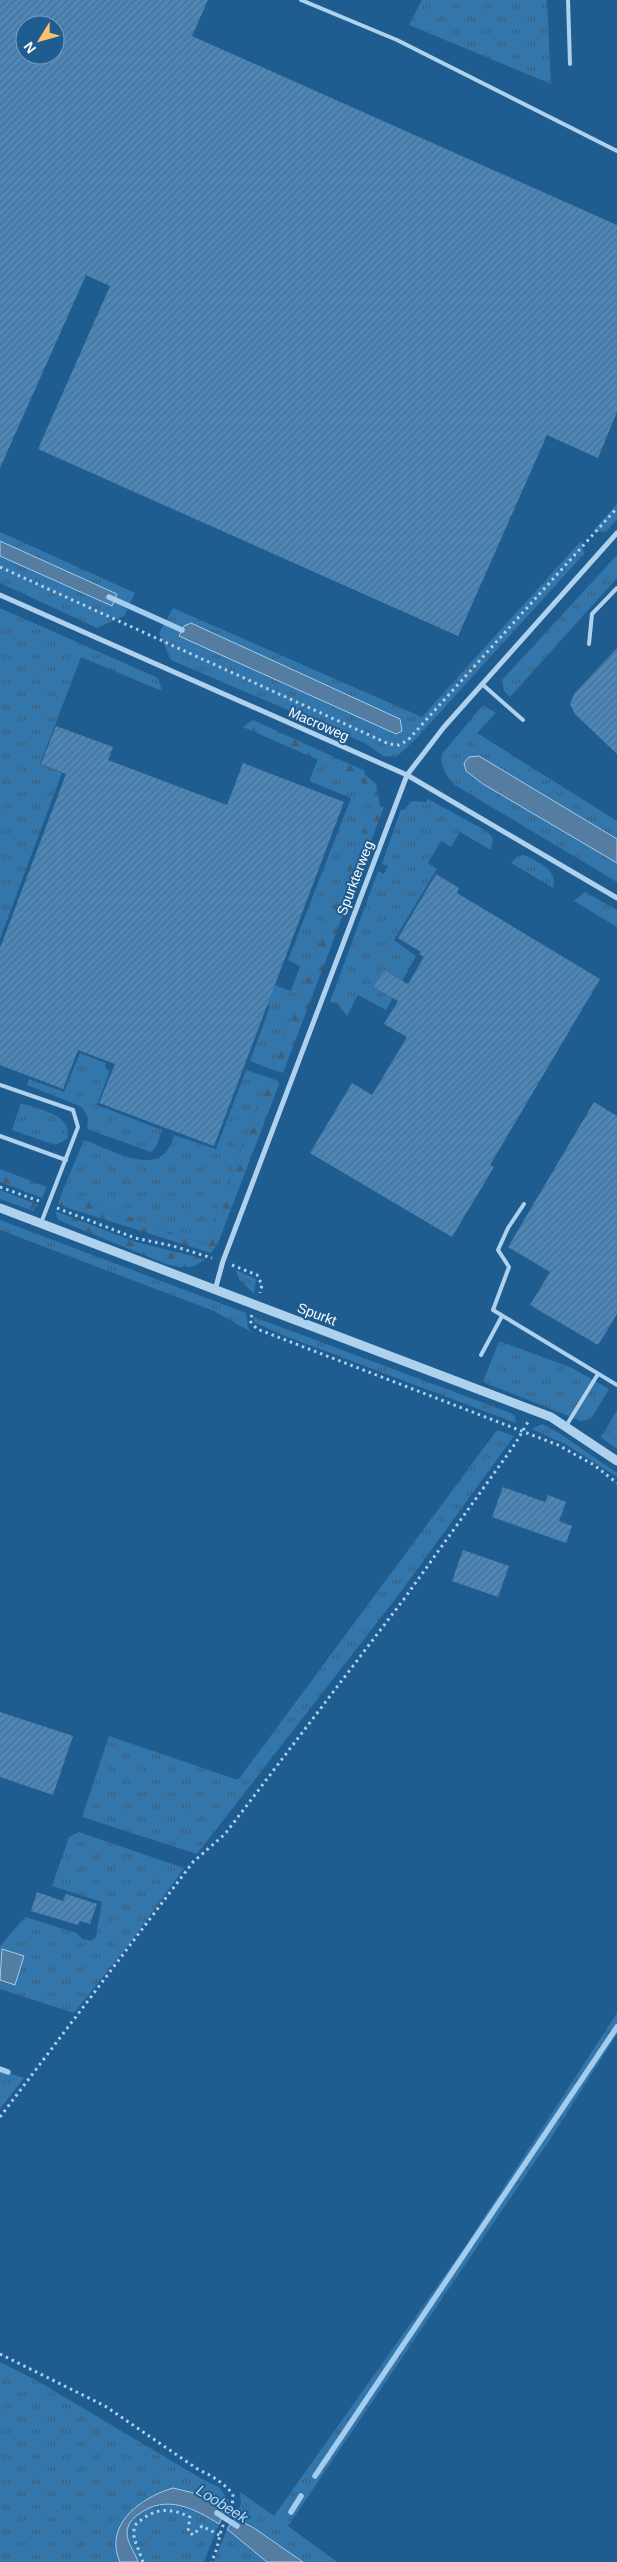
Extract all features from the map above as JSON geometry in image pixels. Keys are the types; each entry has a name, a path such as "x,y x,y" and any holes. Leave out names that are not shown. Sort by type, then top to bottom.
{"street":[{"name":"Spurkterweg","path":"215,1290 223,1261 407,775 444,727 617,533"},
{"name":"Macroweg","path":"0,596 407,775 617,898"},
{"name":"Spurkt","path":"0,1208 533,1410 566,1426 617,1461"}],"lane":[{"path":"301,0 397,40 617,151"},
{"path":"568,0 570,64"},
{"path":"589,644 592,614 617,588"},
{"path":"482,684 523,720"},
{"path":"0,1085 73,1110 78,1127 41,1223"},
{"path":"0,1136 66,1160"},
{"path":"524,1204 508,1228 498,1250 509,1266 492,1310 617,1385"},
{"path":"481,1355 502,1316"},
{"path":"566,1426 598,1374"}],"path":[{"path":"0,567 207,663 389,744 399,746 408,740 617,508"},
{"path":"0,2117 193,1862 226,1834 404,1599 515,1444 533,1410"},
{"path":"0,2354 105,2406 199,2470 214,2476 233,2494 231,2512 222,2530 218,2548 211,2562"},
{"path":"143,2562 134,2538 134,2526 146,2515 174,2510 190,2517 188,2531 191,2534 194,2535 202,2526 221,2536"}],"green space":[{"path":"422,0 547,0 551,84 409,25"},
{"path":"617,504 617,519 606,532 593,531"},
{"path":"0,532 135,593 124,616 97,628 0,583 0,556 111,606 117,594 0,541"},
{"path":"581,541 584,554 413,742 396,757 383,756 367,744 171,660 159,633 173,608 422,717","holes":["179,636 402,731 396,733"]},
{"path":"617,555 617,578 510,697 504,691 502,680"},
{"path":"0,608 158,678 162,691 81,657 40,764 62,773 0,939"},
{"path":"483,705 496,713 477,733 617,821 617,839 479,756 469,757 464,763 483,784 617,863 617,882 453,784 443,767 442,754"},
{"path":"253,720 365,771 364,774 376,784 380,806 384,807 283,1073 271,1069 372,808 360,778 243,727"},
{"path":"318,759 361,778 372,808 271,1069 250,1061 270,1006 244,995 252,977 291,991 300,966 288,960 351,798 309,781"},
{"path":"428,799 488,832 493,838 491,850 460,832 451,847 441,841 428,863 437,869 394,940 416,956 386,1010 358,995 347,1016 337,1003 330,1002 378,871 384,874 388,866 382,864 401,809 404,810 412,801 426,802"},
{"path":"524,855 550,871 554,881 553,888 511,863 518,856"},
{"path":"585,892 617,910 617,927 574,901"},
{"path":"80,1053 106,1063 105,1068 110,1070 97,1105 162,1130 156,1147 151,1152 87,1129 88,1118 82,1107 27,1085 29,1079 64,1092"},
{"path":"246,1070 268,1077 205,1245 62,1192 84,1140 122,1155 148,1160 159,1157 168,1149 174,1135 216,1149"},
{"path":"268,1077 280,1082 218,1243 211,1253 58,1205 62,1192 205,1245"},
{"path":"21,1103 53,1114 60,1119 66,1124 68,1131 67,1139 55,1145 12,1130"},
{"path":"0,1169 47,1187 42,1198 0,1182"},
{"path":"0,1190 39,1205 33,1211 0,1199"},
{"path":"55,1211 136,1242 205,1259 191,1267 178,1267 166,1264 58,1220"},
{"path":"0,1220 246,1313 248,1328 253,1333 214,1311 0,1230"},
{"path":"236,1270 256,1279 254,1294 239,1279"},
{"path":"254,1317 511,1413 515,1416 516,1423 280,1334 254,1322"},
{"path":"499,1341 572,1368 609,1389 591,1419 581,1421 483,1382"},
{"path":"617,1410 617,1449 601,1437"},
{"path":"542,1424 559,1433 617,1473 617,1477 567,1445 532,1429"},
{"path":"497,1430 514,1436 400,1593 197,1854 82,1817 109,1736 238,1780"},
{"path":"79,1832 184,1868 130,1943 74,2013 0,1989 0,1946 25,1917 77,1933 82,1939 91,1941 96,1937 102,1902 52,1886 69,1837"},
{"path":"617,2013 617,2034 551,2138 288,2526 337,2562 303,2562 254,2528 235,2518 241,2504 240,2492 274,2516 464,2248"},
{"path":"0,2070 24,2078 0,2109"},
{"path":"0,2362 41,2383 202,2479 219,2487 229,2501 225,2512 202,2495 173,2488 141,2502 117,2535 120,2562 0,2562"},
{"path":"172,2503 200,2512 219,2524 204,2562 138,2562 128,2540 127,2533 132,2519 151,2508"},
{"path":"227,2529 267,2562 214,2562"}],"shaded area":[{"path":"0,541 117,594 112,606 0,556"},
{"path":"191,623 400,719 402,731 396,734 179,636 184,626"},
{"path":"479,756 617,839 617,863 483,784 466,771 464,763 469,757"},
{"path":"2,1949 24,1956 15,1985 0,1980"},
{"path":"173,2488 202,2495 225,2512 219,2524 200,2513 180,2506 170,2504 149,2508 133,2519 127,2530 128,2540 138,2562 120,2562 116,2548 117,2536 121,2524 128,2514 149,2498"},
{"path":"235,2518 254,2528 303,2562 267,2562 227,2529"}],"building":[{"path":"0,0 208,0 192,36 617,225 617,412 598,458 547,435 458,636 38,449 110,286 86,275 0,468"},
{"path":"617,648 617,754 575,714 570,704 574,694"},
{"path":"56,726 113,747 108,760 227,805 243,763 344,802 214,1146 99,1103 115,1064 78,1050 63,1089 0,1065 0,948 66,774 41,764"},
{"path":"436,874 459,888 457,893 600,979 490,1165 494,1167 452,1237 310,1153 352,1083 372,1095 407,1037 384,1024 398,1001 374,987 384,970 408,984 424,957 419,954 421,952 398,938"},
{"path":"594,1102 617,1116 617,1314 598,1345 530,1305 550,1272 508,1247"},
{"path":"503,1487 545,1502 548,1495 566,1502 559,1521 572,1526 566,1543 492,1517"},
{"path":"463,1550 509,1566 498,1597 452,1581"},
{"path":"0,1712 73,1736 53,1795 0,1777"},
{"path":"37,1892 63,1901 66,1894 97,1904 90,1924 80,1921 78,1925 31,1911"}],"waterway":[{"path":"109,597 182,630"},
{"path":"315,2476 617,2027"},
{"path":"0,2069 8,2072"},
{"path":"291,2512 301,2496"},
{"name":"Loobeek","path":"217,2513 237,2526"}]}
